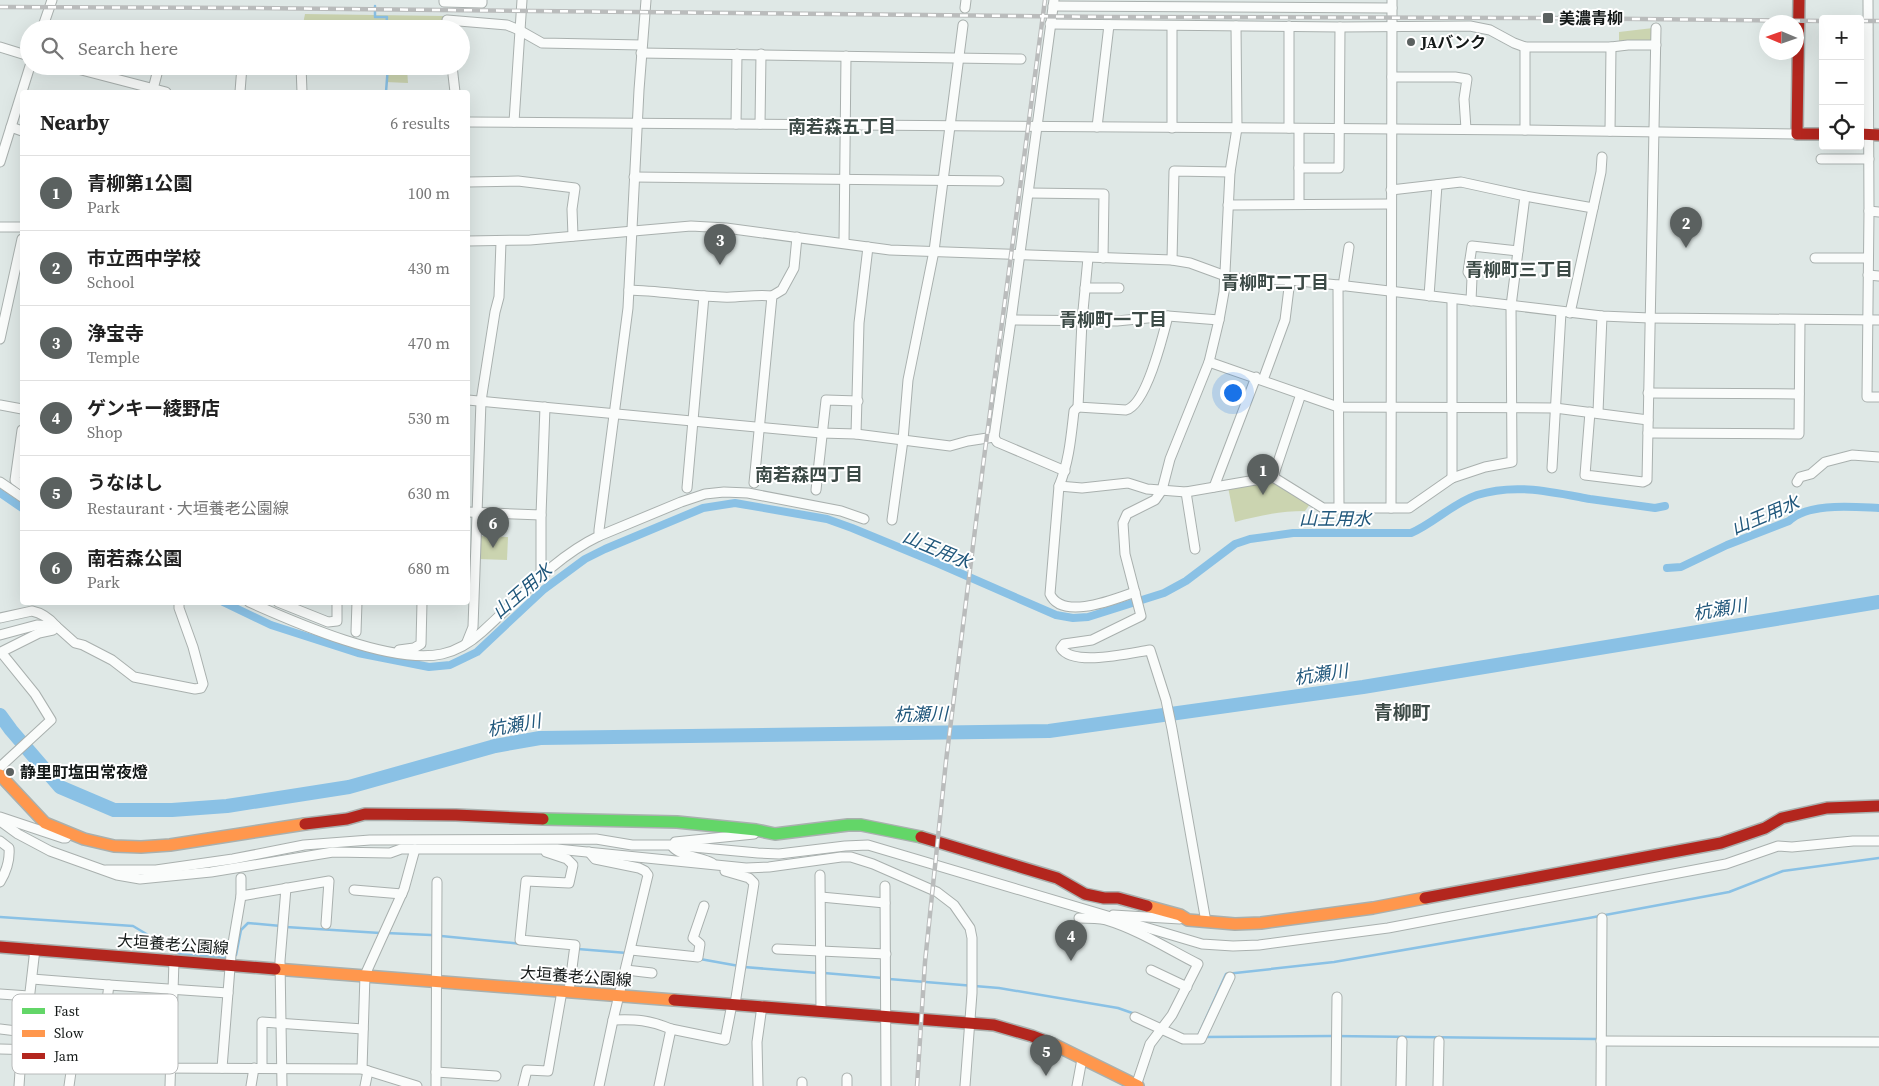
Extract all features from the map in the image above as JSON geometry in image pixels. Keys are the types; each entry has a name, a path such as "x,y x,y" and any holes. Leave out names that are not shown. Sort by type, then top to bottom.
{"street":[{"path":"45,20 52,0"},
{"path":"444,0 444,2 482,3 482,0"},
{"path":"514,122 522,0"},
{"path":"599,536 629,290 637,124 646,0"},
{"path":"1797,134 1799,0"},
{"path":"1868,0 1869,211 1867,397 1879,397"},
{"path":"1065,471 997,442 994,437 1029,193 1053,3 1392,4 1391,508"},
{"path":"470,22 500,24 519,30 542,43 737,54 1021,59"},
{"path":"1050,24 1340,27 1470,26 1490,30 1514,43 1526,47 1656,45"},
{"path":"892,520 910,364 934,252 964,25"},
{"path":"1096,127 1109,25"},
{"path":"1172,26 1172,128"},
{"path":"1206,922 1167,703 1150,650 1092,658 1067,654 1061,648 1064,644 1092,640 1141,616 1125,554 1123,523 1127,514 1155,500 1162,490 1170,459 1209,362 1220,320 1225,276 1230,172 1237,128 1236,26"},
{"path":"1289,26 1289,128"},
{"path":"1299,168 1339,168 1340,27"},
{"path":"1602,316 1594,412 1585,475 1643,482 1647,480 1656,28"},
{"path":"0,47 20,53"},
{"path":"1525,130 1526,47"},
{"path":"1610,131 1612,47"},
{"path":"736,124 737,54"},
{"path":"760,124 761,54"},
{"path":"844,243 846,56"},
{"path":"23,90 27,75"},
{"path":"100,75 157,90"},
{"path":"153,89 157,75"},
{"path":"240,90 241,75"},
{"path":"301,75 302,90"},
{"path":"453,75 455,90"},
{"path":"1392,77 1455,77 1467,79 1464,99 1466,129"},
{"path":"0,162 20,98"},
{"path":"470,122 1466,129 1819,134"},
{"path":"11,127 20,129"},
{"path":"1299,129 1299,204"},
{"path":"1552,468 1555,408 1566,312 1593,208 1601,172 1602,157"},
{"path":"1820,159 1869,159"},
{"path":"1172,260 1174,171 1230,172"},
{"path":"634,176 999,181"},
{"path":"470,182 518,181 575,188 572,209 573,236"},
{"path":"1391,190 1461,182 1593,208"},
{"path":"1429,296 1437,184"},
{"path":"1029,193 1104,194 1104,258"},
{"path":"1059,486 1082,488 1128,483 1147,489 1186,492 1273,477 1323,508 1409,508 1452,478 1486,467 1512,462 1511,306 1525,196"},
{"path":"1228,205 1391,204"},
{"path":"1869,211 1879,212"},
{"path":"470,241 501,242 691,226 726,228 890,250 1172,260 1231,278 1290,280 1341,285 1602,316 1879,320"},
{"path":"0,227 20,228"},
{"path":"629,290 662,291 729,298 758,295 772,296 782,290 794,268 797,237"},
{"path":"466,644 473,627 481,401 499,297 501,242"},
{"path":"1470,301 1472,278 1468,272 1472,246 1518,251"},
{"path":"856,434 859,323 868,247"},
{"path":"1339,509 1338,407 1341,285 1349,247"},
{"path":"0,339 20,248"},
{"path":"1088,258 1082,321 1078,407 1074,411 1070,448 1065,471 1059,486 1050,594 1052,600 1063,605 1080,607 1096,605 1135,594"},
{"path":"1815,258 1868,258"},
{"path":"1868,275 1879,276"},
{"path":"1214,486 1285,320 1290,280"},
{"path":"1085,288 1119,288"},
{"path":"687,488 704,296"},
{"path":"754,484 772,296"},
{"path":"1452,299 1452,478"},
{"path":"1011,320 1116,321 1168,316 1220,320"},
{"path":"1078,407 1126,410 1131,409 1136,404 1151,375 1168,316"},
{"path":"1648,434 1799,434 1800,320"},
{"path":"1209,362 1338,407 1555,408 1648,420"},
{"path":"1648,393 1799,394"},
{"path":"1273,477 1301,394"},
{"path":"470,400 821,433 856,434 950,446 994,437"},
{"path":"816,490 826,400 858,401"},
{"path":"0,406 20,409"},
{"path":"543,575 541,570 541,515 545,407"},
{"path":"20,444 15,480 20,484"},
{"path":"1797,482 1800,477 1811,474 1826,462 1852,455 1879,457"},
{"path":"0,482 20,496"},
{"path":"256,605 297,623 387,651 407,655 443,654 466,644 482,632 515,599 585,543 681,502 705,494 724,492 748,493 832,509 864,519"},
{"path":"1186,492 1195,549"},
{"path":"470,512 541,515"},
{"path":"0,618 27,612 38,612 50,619 75,643 83,645 112,660 134,677 195,689 201,688 202,680 179,605"},
{"path":"286,605 328,622 337,621 337,605"},
{"path":"356,632 358,605"},
{"path":"387,651 389,649 401,651 421,644 422,605"},
{"path":"0,635 38,625 56,626"},
{"path":"0,767 50,720 35,694 1,652 39,633 53,630 56,626"},
{"path":"0,775 45,823 69,834 114,846 155,847 292,825 348,819 365,814 456,814 535,820 677,822 786,834 848,825 890,830 940,842 963,851 1057,878 1085,894 1104,898 1118,898 1180,915 1188,920"},
{"path":"1079,918 1106,918 1117,914 1206,922 1218,921 1235,924 1261,923 1413,902 1523,879 1560,874 1722,843 1765,828 1782,818 1827,808 1879,806"},
{"path":"0,817 63,838 66,838 69,834"},
{"path":"0,821 18,834 50,851 117,875 140,879 211,872 333,852 381,853 415,849 543,849 756,868 829,858 851,857 873,864 937,892 954,905 970,928 972,938 972,993 965,1086"},
{"path":"625,856 632,852 664,850 677,841 768,833"},
{"path":"106,870 156,870 233,859 304,845 370,840 596,839 632,845 671,845 779,854 868,845 1106,918 1202,944 1233,946 1259,945 1388,928 1726,864 1778,846 1792,847 1853,841 1879,841"},
{"path":"0,841 9,848 9,860 0,882"},
{"path":"613,1020 637,1019 726,1040 734,1004 754,883 749,878 723,870 703,858 677,852 671,845"},
{"path":"365,1086 363,1029 365,975 402,894 415,849"},
{"path":"523,1086 527,1070 548,1071 575,945 520,940 526,881 570,883 573,865 567,859 543,849"},
{"path":"589,852 595,858 639,868 648,875 598,1086"},
{"path":"820,874 821,1011"},
{"path":"222,1068 231,965 241,896 241,878"},
{"path":"241,896 329,881 326,924"},
{"path":"436,1086 435,981 437,882"},
{"path":"885,886 886,1086"},
{"path":"282,1086 281,969 286,888"},
{"path":"354,890 402,894"},
{"path":"821,897 885,903"},
{"path":"631,950 698,957 700,944 693,938 704,906"},
{"path":"1106,918 1198,964 1162,1030 1150,1044 1137,1086"},
{"path":"1601,1086 1602,918"},
{"name":"大垣養老公園線","path":"0,946 970,1023 1017,1030 1137,1086"},
{"path":"777,949 886,954"},
{"path":"29,994 35,950"},
{"path":"173,994 174,960"},
{"path":"626,970 652,974"},
{"path":"1151,970 1187,987"},
{"path":"1135,1018 1183,1039 1201,1039 1230,977"},
{"path":"32,979 228,994"},
{"path":"108,994 109,985"},
{"path":"1336,1086 1338,997"},
{"path":"758,1086 757,1042 762,1006"},
{"path":"251,1086 258,1068 262,1022 363,1029"},
{"path":"658,1086 671,1028"},
{"path":"1402,1041 1402,1086"},
{"path":"1438,1086 1439,1041"},
{"path":"1602,1041 1879,1042"},
{"path":"1077,1086 1082,1059"},
{"path":"178,1068 365,1070 417,1086"},
{"path":"436,1072 496,1076"}],"green space":[{"path":"305,14 443,16 444,20 304,20"},
{"path":"1653,28 1651,43 1619,42 1619,32"},
{"path":"386,75 407,75 408,83 386,82"},
{"path":"1272,479 1310,504 1305,511 1269,514 1235,522 1228,487"},
{"path":"479,536 508,537 507,560 478,559"}],"waterway":[{"path":"375,6 375,17 387,17 387,20"},
{"path":"386,90 387,75"},
{"name":"山王用水","path":"229,605 271,625 358,653 429,667 450,665 477,652 543,590 585,559 703,508 735,503 827,519 937,563 1056,615 1073,618 1088,617 1164,593 1186,581 1235,544 1250,539 1293,533 1411,533 1468,499 1491,491 1534,490 1655,508 1665,506"},
{"name":"山王用水","path":"0,493 20,507"},
{"name":"山王用水","path":"1667,568 1681,567 1727,545 1789,521 1797,515 1808,511 1832,507 1879,508"},
{"name":"杭瀬川","path":"0,715 60,787 114,810 172,810 227,806 349,787 495,746 540,738 1049,731 1363,687 1879,602"},
{"path":"1198,1036 1226,974 1334,962 1589,918 1729,892 1783,871 1879,858"},
{"path":"0,917 133,926 180,954 228,958"},
{"path":"233,956 236,955 241,930 248,923 281,926"},
{"path":"286,927 380,933"},
{"path":"386,933 431,935 522,944"},
{"path":"578,949 627,953"},
{"path":"700,959 739,966"},
{"path":"744,967 818,973"},
{"path":"824,973 883,978"},
{"path":"889,979 999,988 1118,1008 1135,1014"},
{"path":"1204,1037 1332,1036 1598,1039"}],"railway":[{"path":"917,1086 925,962 946,761 1045,0"},
{"path":"0,7 1819,21"},
{"path":"1864,21 1879,21"}],"traffic: fast":[{"path":"543,819 677,822 756,830 775,834 861,825 921,837"}],"traffic: slow":[{"path":"0,775 45,823 84,839 114,846 170,845 305,824"},
{"path":"1147,906 1180,915 1188,920 1235,924 1261,923 1373,908 1425,898"},
{"path":"275,969 674,1000"},
{"path":"1053,1044 1138,1086"}],"traffic: jam":[{"path":"1799,0 1797,134 1819,134"},
{"path":"1864,134 1879,135"},
{"path":"1425,898 1721,843 1765,828 1782,818 1827,808 1879,806"},
{"path":"305,824 347,819 365,814 456,815 543,819"},
{"path":"921,837 1057,878 1085,894 1104,898 1118,898 1147,906"},
{"path":"0,947 275,969"},
{"path":"674,1000 994,1025 1053,1044"}],"place":[{"name":"美濃青柳","path":"1548,18"},
{"name":"JAバンク","path":"1411,42"},
{"name":"市立西中学校","path":"1686,248"},
{"name":"浄宝寺","path":"720,265"},
{"name":"青柳第1公園","path":"1263,495"},
{"name":"南若森公園","path":"493,548"},
{"name":"静里町塩田常夜燈","path":"10,772"},
{"name":"ゲンキー綾野店","path":"1071,961"},
{"name":"うなはし","path":"1046,1076"}],"district":[{"name":"南若森五丁目","path":"842,126"},
{"name":"青柳町三丁目","path":"1519,269"},
{"name":"青柳町二丁目","path":"1275,282"},
{"name":"青柳町一丁目","path":"1113,319"},
{"name":"南若森四丁目","path":"809,474"},
{"name":"青柳町","path":"1402,712"}]}
